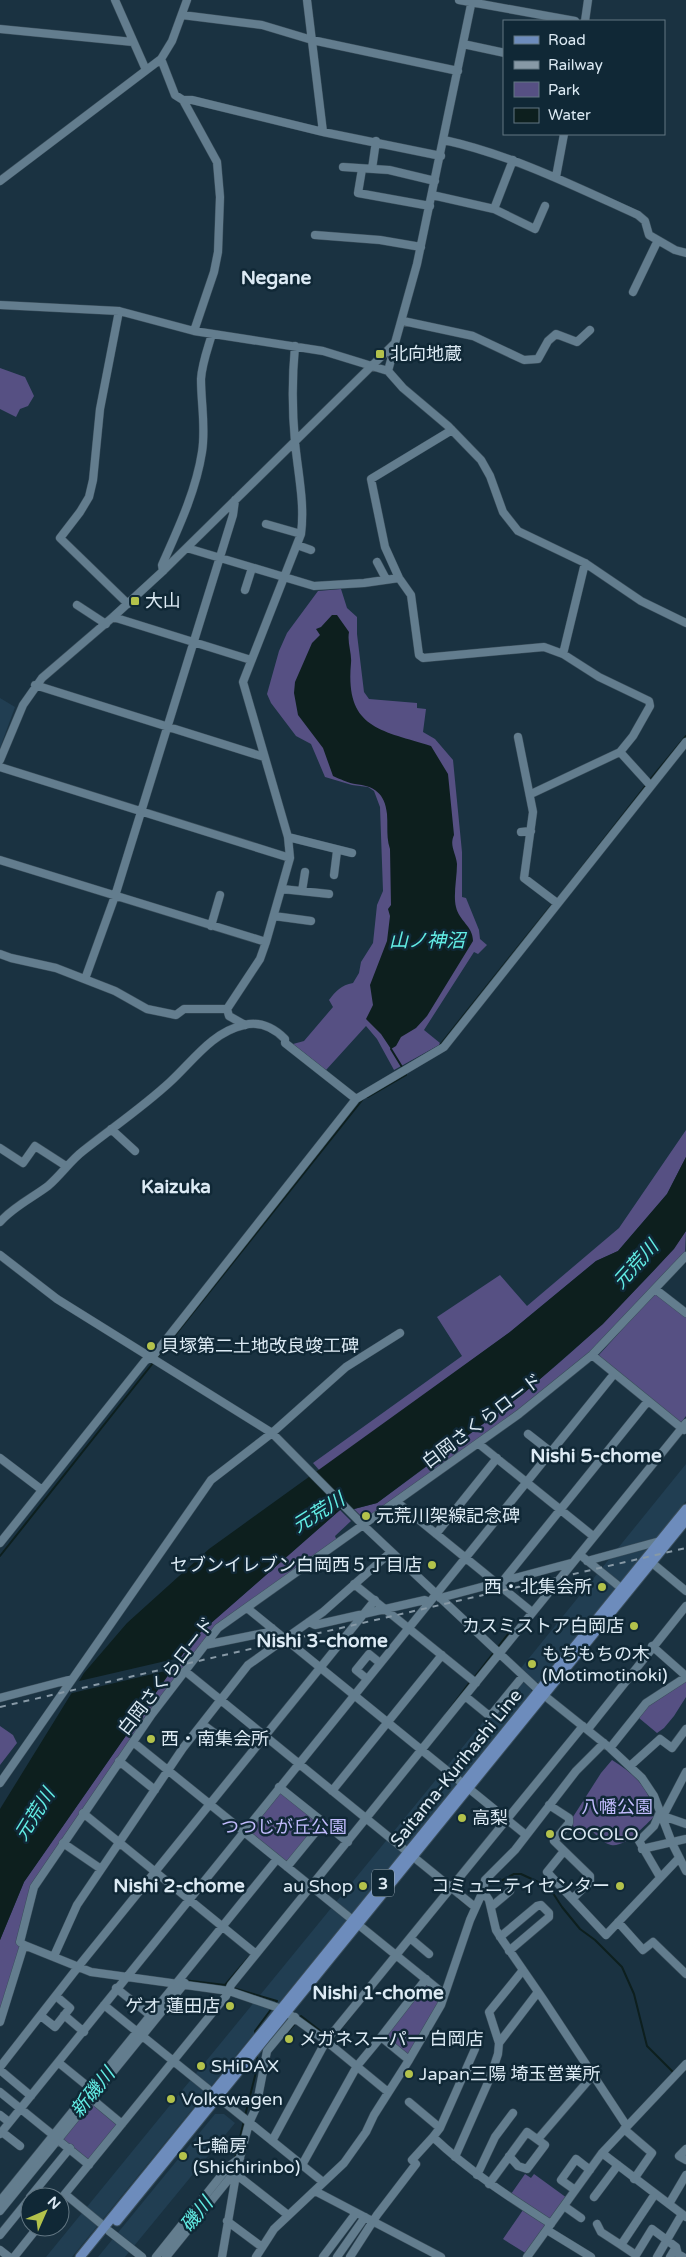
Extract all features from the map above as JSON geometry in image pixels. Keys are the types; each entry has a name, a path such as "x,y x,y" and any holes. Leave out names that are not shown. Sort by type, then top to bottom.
{"main road":[{"name":"Saitama-Kurihashi Line","path":"542,1693 621,1588 686,1509"},
{"name":"Saitama-Kurihashi Line","path":"88,2257 107,2229 215,2095 288,2012 356,1923 542,1693 686,1520"},
{"name":"Saitama-Kurihashi Line","path":"80,2257 107,2229"}],"street":[{"path":"115,0 146,70"},
{"path":"0,181 161,59 172,41 187,0"},
{"path":"306,0 323,132"},
{"path":"458,0 570,20"},
{"path":"585,20 588,0"},
{"path":"388,371 403,321 421,247 472,1"},
{"path":"182,15 262,25 312,40 458,71"},
{"path":"0,30 133,42"},
{"path":"463,44 503,53"},
{"path":"161,59 175,95 183,100 217,162 220,197 218,252 214,272 194,331"},
{"path":"183,100 192,100 323,132 441,156"},
{"path":"556,177 564,135"},
{"path":"444,140 478,148 513,160 638,214 645,221 649,235 686,253"},
{"path":"372,169 376,142"},
{"path":"494,209 513,160"},
{"path":"342,167 390,170 435,181"},
{"path":"362,169 358,193 430,206"},
{"path":"432,195 494,209 535,229 545,206"},
{"path":"315,235 380,240 421,247"},
{"path":"633,292 658,240"},
{"path":"0,305 119,311 194,331 323,351 372,368 388,371 403,388 452,430 482,460 503,512 518,531 585,563 641,601 686,623"},
{"path":"119,311 100,408 93,480 89,497 60,538 128,604"},
{"path":"403,321 473,336 524,360 538,359 548,341 556,334 577,342 590,330"},
{"path":"163,571 162,565 180,526 202,453 204,430 201,377 212,334"},
{"path":"0,760 23,705 35,685 106,624 163,571 372,368 395,343"},
{"path":"227,1010 260,959 290,858 288,837 243,682 297,545 304,515 295,442 292,383 294,346"},
{"path":"452,430 371,479 385,547 399,578 411,595 419,655 423,658 544,647 563,654 599,677 649,701 650,706 633,736 620,752 531,794"},
{"path":"86,980 115,896 220,558 233,515 235,500"},
{"path":"266,524 301,534"},
{"path":"297,545 310,550"},
{"path":"186,548 314,586 364,583 399,578"},
{"path":"377,562 386,579"},
{"path":"563,654 585,563"},
{"path":"245,590 252,568"},
{"path":"77,605 106,624"},
{"path":"113,617 251,660"},
{"path":"35,685 264,757"},
{"path":"518,738 531,794 533,812 524,878 557,903"},
{"path":"0,1543 150,1357 160,1348 356,1099 444,1048 650,785 686,742"},
{"path":"620,752 650,785"},
{"path":"0,767 290,858"},
{"path":"521,832 531,831"},
{"path":"288,837 337,851 352,853"},
{"path":"334,874 337,851"},
{"path":"0,860 266,942"},
{"path":"302,891 305,872"},
{"path":"282,889 329,894"},
{"path":"211,926 220,895"},
{"path":"274,916 311,921"},
{"path":"0,954 56,968 115,991 147,1009 162,1013 176,1015 184,1009 227,1010"},
{"path":"227,1010 229,1016 245,1025"},
{"path":"0,1222 8,1212 49,1185 66,1166 170,1082 193,1057 210,1043 245,1025 260,1025 275,1029 285,1039 285,1043 356,1099"},
{"path":"111,1129 135,1151"},
{"path":"0,1148 23,1163 35,1146 66,1166"},
{"path":"0,1255 57,1299 272,1433 363,1525 523,1676 630,1766 650,1790 686,1871"},
{"name":"白岡さくらロード","path":"24,1945 20,1942 34,1887 132,1742 218,1628 519,1414 592,1355 686,1256"},
{"path":"655,1289 686,1313"},
{"path":"0,1783 211,1480 272,1433 346,1367 400,1333"},
{"path":"70,2188 229,1991 256,1954 500,1654 578,1554 685,1428 592,1355"},
{"path":"438,1596 465,1558 614,1374"},
{"path":"499,1582 560,1510 648,1400"},
{"path":"528,1434 551,1452"},
{"path":"478,1444 593,1536"},
{"path":"0,1458 42,1490"},
{"path":"436,1534 497,1458"},
{"path":"397,1502 465,1558 499,1582 532,1612"},
{"path":"587,1561 660,1541"},
{"path":"54,1956 77,1905 101,1869 168,1771 248,1665 309,1622 391,1552"},
{"path":"578,1554 621,1588"},
{"path":"652,1562 686,1591"},
{"path":"20,2146 1,2133 9,2122 84,2032 116,1988 429,1602 438,1596 571,1563"},
{"path":"354,1584 476,1683"},
{"path":"31,2096 0,2069 78,1966 375,1600"},
{"path":"309,1622 315,1625 424,1600 429,1602"},
{"path":"272,2141 326,2041 507,1819 686,1606"},
{"path":"247,1608 526,1835"},
{"path":"205,1645 269,1632 272,1628"},
{"path":"256,2257 274,2229 344,2162 366,2132 440,2006 486,1880 515,1850 576,1771 607,1746 646,1702 686,1677 652,1646"},
{"path":"367,1679 356,1670 369,1654 380,1663"},
{"path":"332,1791 442,1655"},
{"path":"185,1671 475,1906"},
{"path":"466,1696 487,1714 492,1714 523,1676"},
{"path":"0,1698 72,1679"},
{"path":"202,1724 224,1740"},
{"path":"630,1766 660,1739 672,1748 686,1729"},
{"path":"132,1742 444,1994"},
{"path":"119,1761 155,1790"},
{"path":"660,1877 639,1841 654,1826 686,1772"},
{"path":"279,1787 348,1842"},
{"path":"549,1805 569,1818 569,1823 554,1841 590,1876 590,1882 573,1898"},
{"path":"83,1814 256,1954"},
{"path":"661,1814 686,1824"},
{"path":"287,1867 323,1823"},
{"path":"642,1849 686,1840"},
{"path":"63,1843 101,1869"},
{"path":"564,1851 547,1872 606,1935 679,1858"},
{"path":"0,2201 92,2099 222,1926 277,1859"},
{"path":"483,1891 491,1907 496,1930 500,1937 593,2074 625,2127 652,2153 634,2179"},
{"path":"491,1907 510,1891"},
{"path":"500,1937 537,1906 541,1905 549,1914 549,1917 509,1950"},
{"path":"618,1922 643,1950 653,1942 684,1970"},
{"path":"410,1938 429,1954"},
{"path":"0,2022 24,1945 91,1972 229,1991 288,2012 388,2092"},
{"path":"455,2158 490,2078 498,2054 498,2043 489,2012 523,1970"},
{"path":"302,2166 356,2066 426,1979"},
{"path":"0,2211 91,2089 140,2034 150,2016 181,1983"},
{"path":"116,1988 150,2016"},
{"path":"498,2043 538,1992"},
{"path":"41,2016 55,2027 70,2008 56,1996"},
{"path":"104,2005 323,2182"},
{"path":"222,2257 227,2221 240,2158 249,2123 256,2108 267,2051 288,2012"},
{"path":"64,2015 84,2032"},
{"path":"381,2037 409,2060"},
{"path":"350,2257 416,2164 412,2160 440,2128 475,2049"},
{"path":"58,2063 91,2089"},
{"path":"530,2256 602,2153 686,2064"},
{"path":"467,2069 490,2078"},
{"path":"538,2140 593,2074"},
{"path":"0,2092 89,2165"},
{"path":"92,2099 122,2124"},
{"path":"409,2102 440,2128"},
{"path":"477,2175 495,2137 513,2113"},
{"path":"0,2115 9,2122"},
{"path":"489,2184 509,2156 527,2132 545,2145 527,2169 518,2166 509,2156"},
{"path":"433,2137 455,2158 477,2175 591,2257"},
{"path":"38,2187 70,2148"},
{"path":"686,2149 679,2156 686,2160"},
{"path":"602,2153 684,2215 656,2257"},
{"path":"163,2256 228,2167 240,2158"},
{"path":"575,2190 561,2180 576,2158 590,2170"},
{"path":"594,2197 618,2166"},
{"path":"237,2172 288,2215"},
{"path":"163,2256 237,2172"},
{"path":"669,2204 686,2175"},
{"path":"315,2191 441,2257"},
{"path":"621,2244 655,2194"},
{"path":"70,2203 142,2257"},
{"path":"564,2206 581,2218"},
{"path":"0,2235 20,2210"},
{"path":"323,2257 356,2212"},
{"path":"338,2257 365,2218"},
{"path":"227,2221 262,2247"},
{"path":"597,2224 601,2232 636,2255 652,2229 676,2247 678,2254 683,2257"},
{"path":"14,2257 30,2237"},
{"path":"670,2257 676,2247"},
{"path":"0,2250 9,2257"}],"shaded area":[{"path":"0,698 15,707 0,748"},
{"path":"686,1464 686,1501 539,1682 536,1682 521,1668"},
{"path":"519,1678 531,1689 531,1693 72,2257 46,2257 62,2237 70,2237 70,2228"},
{"path":"215,2114 224,2114 235,2123 125,2257 98,2257"}],"green space":[{"path":"0,368 25,377 34,396 28,406 20,409 16,417 0,409"},
{"name":"山ノ神沼","path":"341,589 347,608 357,617 357,634 364,692 369,699 417,703 417,708 426,709 423,732 435,739 453,760 462,852 462,897 466,898 479,930 480,939 487,945 478,954 474,952 424,1030 440,1043 439,1045 394,1070 377,1039 366,1026 326,1070 293,1044 304,1041 333,1007 329,1000 342,987 353,983 359,973 361,962 373,943 377,905 383,891 380,807 374,791 368,787 352,785 325,777 311,744 296,736 271,703 267,694 279,651 287,633 318,591"},
{"path":"686,1130 686,1157 667,1194 618,1251 596,1261 510,1332 320,1471 313,1463 462,1356 437,1317 500,1275 527,1306 619,1228"},
{"path":"686,1231 685,1253 587,1355 527,1404 373,1515 360,1515 354,1509 377,1503 511,1403 605,1321 648,1277"},
{"path":"655,1293 686,1316 686,1416 680,1424 598,1356"},
{"path":"340,1510 351,1521 335,1536 337,1541 215,1629 32,1885 21,1947 0,2013 0,1940 24,1882 194,1638"},
{"path":"686,1681 686,1697 664,1728 657,1733 639,1718 648,1704"},
{"path":"0,1726 13,1735 17,1743 0,1765"},
{"name":"八幡公園","path":"612,1760 628,1771 640,1783 653,1806 655,1816 628,1840 616,1845 605,1843 591,1830 581,1834 575,1830 571,1820 601,1773"},
{"name":"つつじが丘公園","path":"282,1791 319,1822 319,1825 286,1863 249,1832"},
{"path":"426,1983 441,1995 438,2005 409,2055 385,2036"},
{"path":"91,2101 118,2123 87,2161 60,2138"},
{"path":"525,2174 531,2178 534,2174 567,2198 550,2222 511,2194"},
{"path":"523,2210 548,2225 527,2254 503,2239"}],"water":[{"name":"山ノ神沼","path":"332,615 337,615 349,632 351,685 354,701 360,714 369,723 381,730 431,746 448,774 454,835 452,846 457,864 455,902 460,916 471,931 473,941 427,1016 416,1028 401,1037 396,1046 391,1049 381,1034 366,1019 373,1005 370,985 387,941 390,916 388,909 391,905 390,849 386,807 381,796 373,789 333,776 323,748 298,715 294,693 295,682 312,643 320,635 316,629 321,627"},
{"name":"元荒川","path":"686,1157 686,1231 674,1249 603,1324 523,1394 377,1503 354,1509 340,1510 194,1638 24,1882 0,1940 0,1809 84,1673 127,1623 209,1549 510,1332 596,1261 618,1251 667,1194"}],"pier":[{"path":"183,1657 174,1669 68,1694 75,1682"}],"waterway":[{"path":"649,781 686,736"},
{"path":"557,899 647,784"},
{"path":"440,1045 554,902"},
{"path":"391,1049 402,1067"},
{"path":"368,1097 405,1074"},
{"path":"156,1359 363,1099"},
{"path":"0,1556 153,1363"},
{"path":"498,1647 512,1629"},
{"path":"473,1679 495,1651"},
{"path":"446,1714 470,1682"},
{"path":"486,1884 497,1883 514,1874 521,1874 549,1887 580,1929 595,1940 622,1967 634,1994 647,2046 673,2072"},
{"path":"479,1892 480,1884 482,1884"},
{"path":"458,1898 472,1909"},
{"path":"183,1980 225,1985 249,1957"},
{"path":"233,1988 277,2001 275,2004"},
{"path":"256,2035 255,2031 272,2008"},
{"path":"330,2039 332,2040 354,2012"},
{"path":"300,2018 301,2016 327,2036"},
{"path":"287,2033 297,2021"},
{"path":"245,2116 257,2068 257,2055"},
{"path":"257,2068 261,2063"},
{"path":"235,2158 244,2121"},
{"name":"磯川","path":"161,2257 216,2189"}],"railway":[{"path":"0,1707 686,1548"}],"place":[{"name":"北向地蔵","path":"380,354"},
{"name":"大山","path":"135,601"},
{"name":"貝塚第二土地改良竣工碑","path":"151,1346"},
{"name":"元荒川架線記念碑","path":"366,1516"},
{"name":"セブンイレブン白岡西５丁目店","path":"432,1565"},
{"name":"西・北集会所","path":"602,1587"},
{"name":"カスミストア白岡店","path":"634,1626"},
{"name":"もちもちの木 (Motimotinoki)","path":"532,1664"},
{"name":"西・南集会所","path":"151,1739"},
{"name":"高梨","path":"462,1818"},
{"name":"COCOLO","path":"550,1834"},
{"name":"au Shop","path":"363,1886"},
{"name":"コミュニティセンター","path":"620,1886"},
{"name":"ゲオ 蓮田店","path":"230,2006"},
{"name":"メガネスーパー 白岡店","path":"289,2039"},
{"name":"SHiDAX","path":"201,2066"},
{"name":"Japan三陽 埼玉営業所","path":"409,2074"},
{"name":"Volkswagen","path":"171,2099"},
{"name":"七輪房 (Shichirinbo)","path":"183,2156"}],"district":[{"name":"Negane","path":"276,277"},
{"name":"Kaizuka","path":"176,1186"},
{"name":"Nishi 5-chome","path":"596,1455"},
{"name":"Nishi 3-chome","path":"322,1640"},
{"name":"Nishi 2-chome","path":"179,1885"},
{"name":"Nishi 1-chome","path":"378,1992"}],"water label":[{"name":"新磯川","path":"92,2092"}]}
